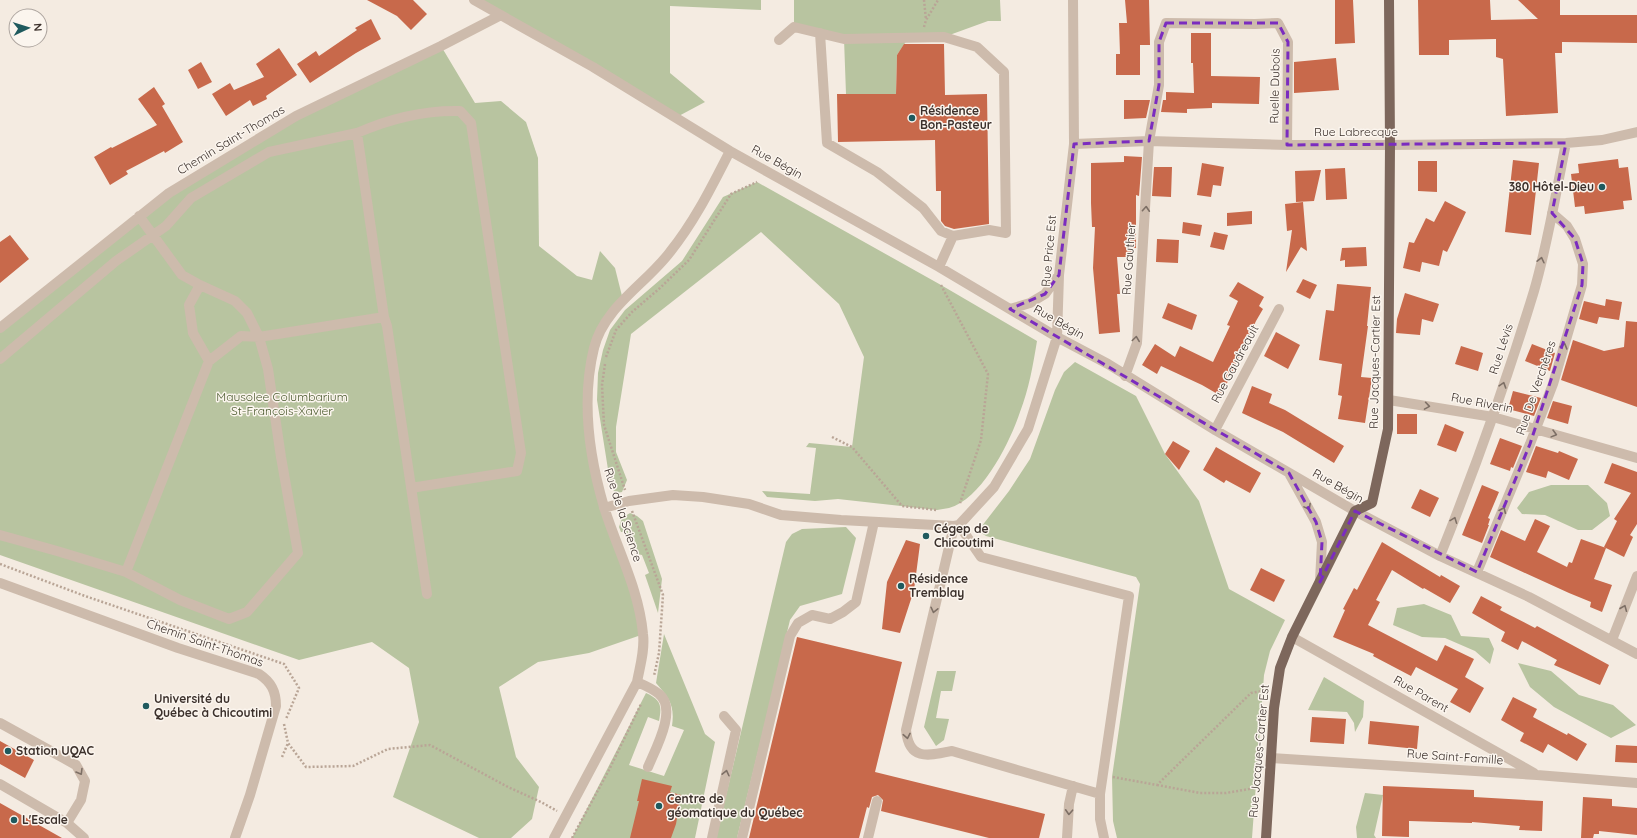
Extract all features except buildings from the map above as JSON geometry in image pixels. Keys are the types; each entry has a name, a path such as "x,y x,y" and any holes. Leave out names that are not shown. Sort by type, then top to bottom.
{"main road":[{"name":"Rue Jacques-Cartier Est","path":"1266,838 1274,708 1280,668 1292,637 1355,511 1372,503 1388,429 1390,145 1389,0"}],"street":[{"name":"Rue Bégin","path":"474,0 593,67 730,151 939,267 1057,337 1108,364 1125,376 1215,430 1355,511 1440,556 1529,597 1637,654"},
{"name":"Rue Price Est","path":"956,525 994,487 1028,429 1057,337 1059,275 1074,144 1073,0"},
{"name":"Chemin Saint-Thomas","path":"0,328 169,193 296,116 434,50 501,15"},
{"name":"Ruelle Dubois","path":"1150,141 1159,85 1159,42 1166,23 1278,23 1288,42 1287,145"},
{"path":"779,40 794,27 844,38 944,37 977,47 1004,72 1006,233 989,230 953,236 941,231 923,208 877,172 827,144 820,33"},
{"path":"0,360 116,261 166,226 191,198 269,152 357,133 378,124 439,110 460,111 471,123 520,453 517,471 411,488"},
{"name":"Rue Labrecque","path":"1074,144 1150,141 1287,145 1566,143 1602,140 1637,132"},
{"path":"357,133 427,594"},
{"name":"Rue Gauthier","path":"1125,376 1137,343 1150,141"},
{"name":"Rue Lévis","path":"1440,556 1493,417 1534,290 1552,213 1566,143"},
{"name":"Rue de la Science","path":"554,838 637,682 642,660 644,634 634,592 604,508 592,463 588,422 589,383 594,347 606,322 623,300 669,254 694,219 730,151"},
{"name":"Rue De Verchères","path":"1477,572 1553,384 1582,285 1583,264 1575,240 1567,226 1552,213"},
{"path":"0,535 126,572 180,600 229,619 247,612 298,553 281,457 268,369 258,337 247,314 235,301 182,275 139,216"},
{"path":"939,267 953,236"},
{"path":"1010,309 1030,303 1045,294 1059,275"},
{"path":"200,285 189,305 193,333 209,362"},
{"name":"Rue Gaudreault","path":"1215,430 1279,309"},
{"path":"126,572 209,362 241,336 258,337 384,317"},
{"name":"Rue Riverin","path":"1389,400 1493,417 1637,458"},
{"path":"1289,473 1316,522 1322,542 1320,582"},
{"path":"604,508 629,501 673,495 702,497 749,504 781,515 874,522 956,525 981,556 1129,596 1100,794 1100,819 1104,838"},
{"path":"742,838 790,636 798,623 812,615 830,619 844,612 856,602 874,522"},
{"path":"956,525 906,730 907,740 912,748 920,755 929,756 952,751 1100,794"},
{"path":"1612,640 1637,576"},
{"name":"Chemin Saint-Thomas","path":"0,583 178,648 259,674 267,680 273,687 276,696 276,706 250,795 235,838"},
{"name":"Rue Parent","path":"1292,637 1537,775"},
{"path":"637,682 660,694 666,709 664,727 648,768"},
{"path":"712,838 736,730 724,716"},
{"path":"0,723 76,765 85,781 81,800 67,823"},
{"name":"Rue Saint-Famille","path":"1271,758 1637,783"},
{"path":"0,784 67,823 84,838"},
{"path":"1067,838 1069,804 1073,786"},
{"path":"868,838 877,801"}],"path":[{"path":"924,0 926,20 938,0"},
{"path":"941,285 988,374 981,440 960,503"},
{"path":"832,437 852,447 902,506 937,510"},
{"path":"0,564 108,604 284,664 299,688 284,725 288,743 306,767 353,766 388,749 430,745 566,816 579,825"},
{"path":"1157,785 1251,693 1262,691"},
{"path":"282,757 288,743"},
{"path":"1100,794 1112,777 1200,793 1226,793 1255,788"}],"highlighted area":[{"path":"1166,23 1278,23 1288,42 1287,145 1566,143 1552,213 1575,239 1583,264 1582,285 1530,444 1477,572 1355,511 1320,582 1322,542 1316,522 1289,473 1010,309 1045,294 1059,275 1074,144 1149,141 1159,85 1159,42"}],"green space":[{"path":"474,0 761,0 761,10 670,6 670,73 705,102 675,118"},
{"path":"794,0 1000,0 1001,21 988,21 944,37 909,37 897,55 896,94 846,94 844,39 794,27"},
{"name":"Mausolee Columbarium St-François-Xavier","path":"441,46 475,103 501,101 526,122 538,158 539,246 577,276 592,280 600,251 615,268 623,300 606,322 589,383 592,463 644,634 589,653 538,662 499,687 516,757 539,787 532,819 511,838 479,838 393,797 419,722 409,668 372,642 299,660 0,555 0,328 169,193 296,116"},
{"path":"757,182 941,285 1037,341 1026,395 1002,453 983,482 961,503 949,508 937,510 838,499 815,501 767,497 762,491 810,494 816,448 806,447 809,443 852,447 864,357 839,304 761,232 631,334 616,427 616,452 627,480 622,492 617,493 612,489 597,400 598,373 603,350 610,330 625,310 682,261 723,197"},
{"path":"1075,362 1136,396 1165,454 1199,501 1229,589 1285,620 1270,651 1264,675 1252,838 1117,838 1113,821 1112,777 1140,584 1136,577 986,536 978,531 1009,491 1030,459 1055,390 1064,372"},
{"path":"1551,485 1588,485 1607,503 1610,516 1592,530 1578,530 1545,515 1522,514 1517,508 1529,492"},
{"path":"630,513 643,521 662,579 658,613 645,575 649,573 642,555 637,554 633,540 625,532 621,532 619,527 622,518"},
{"path":"846,527 856,538 842,594 800,606 790,620 737,838 716,838 786,542 792,534 802,529"},
{"path":"1424,604 1451,615 1461,636 1489,638 1494,649 1490,664 1475,651 1445,638 1422,637 1393,625 1397,608"},
{"path":"664,634 705,734 715,742 695,838 572,838 646,693 655,698 659,704 659,721 648,717 629,765 664,776 684,730 672,726 672,707 668,698 656,683"},
{"path":"1518,663 1551,671 1579,695 1613,705 1636,725 1611,738 1554,707 1530,687"},
{"path":"937,671 956,671 952,691 941,691 936,718 949,719 944,740 936,746 924,727"},
{"path":"1324,677 1364,701 1363,717 1355,732 1354,723 1347,712 1308,710"},
{"path":"1365,793 1383,795 1374,835 1376,838 1357,838 1356,827"}],"place":[{"name":"Résidence Bon-Pasteur","path":"912,118"},
{"name":"380 Hôtel-Dieu","path":"1602,187"},
{"name":"Cégep de Chicoutimi","path":"926,536"},
{"name":"Résidence Tremblay","path":"901,586"},
{"name":"Université du Québec à Chicoutimi","path":"146,706"},
{"name":"Station UQAC","path":"8,751"},
{"name":"Centre de géomatique du Québec","path":"659,806"},
{"name":"L'Escale","path":"14,820"}]}
